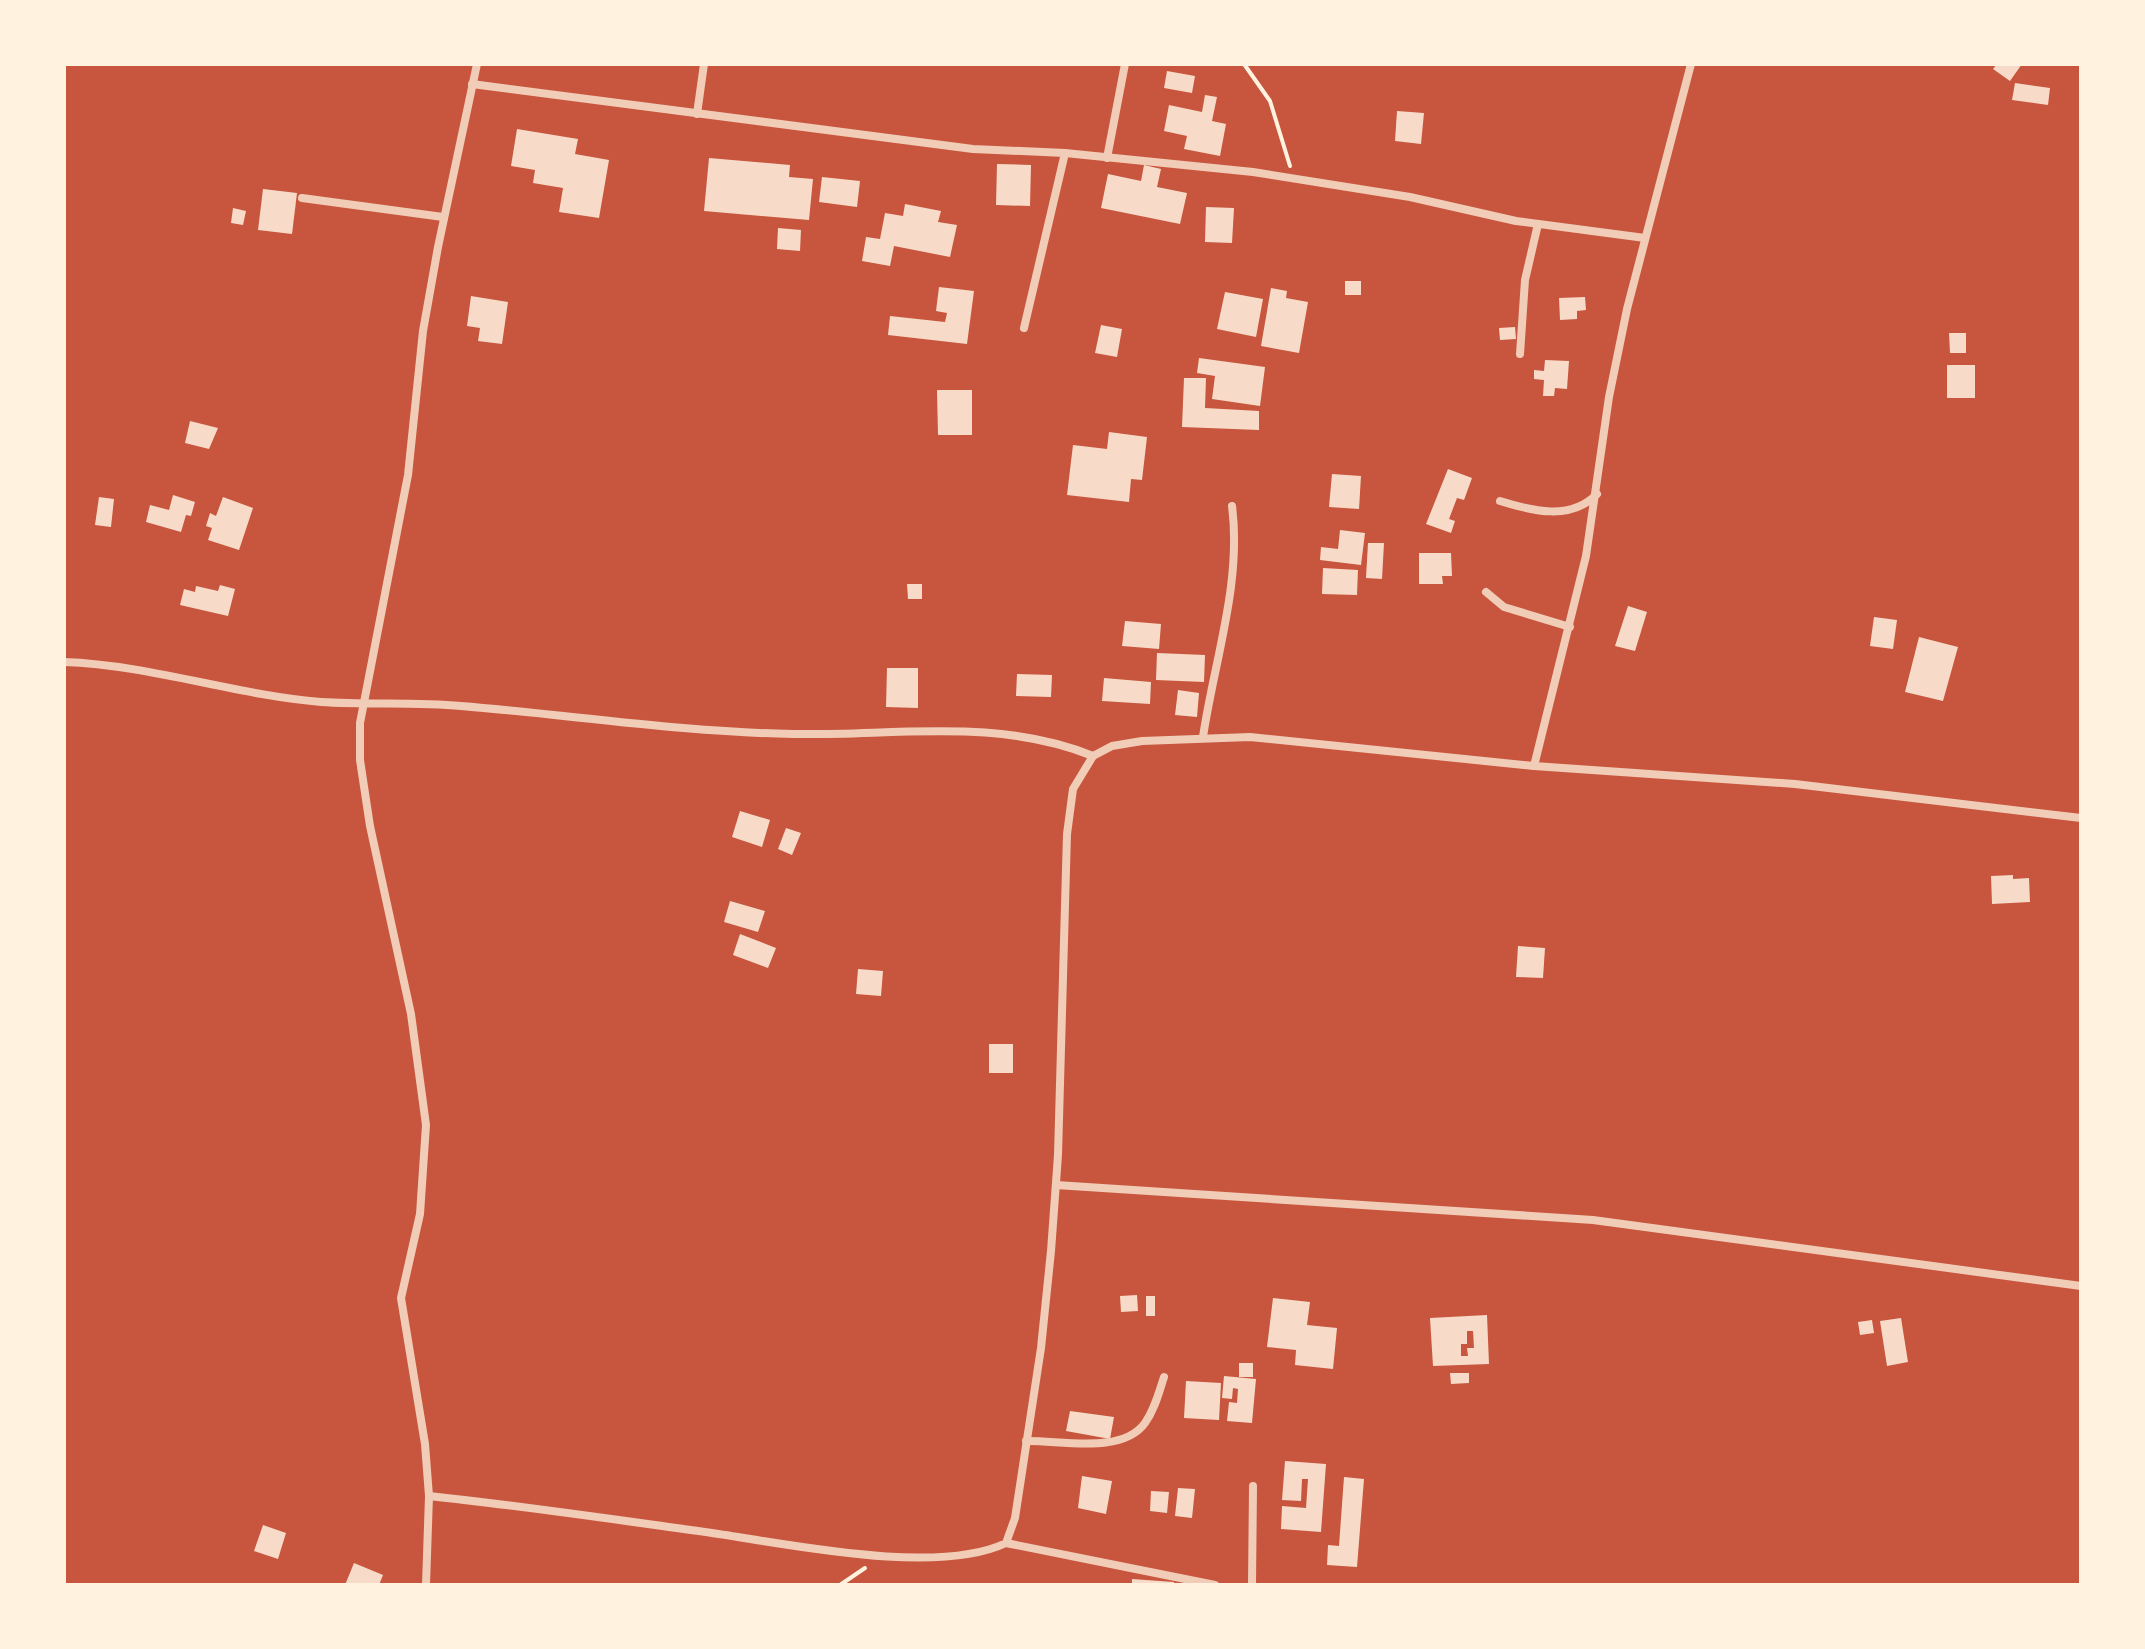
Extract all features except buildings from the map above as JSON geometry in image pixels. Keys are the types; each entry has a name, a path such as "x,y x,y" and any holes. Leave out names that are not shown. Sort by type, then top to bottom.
{"street":[{"path":"426,1585 429,1496 420,1407 403,1325 401,1298 420,1214 426,1125 411,1014 384,901 360,760 360,723 408,475 423,331 443,217 477,64"},
{"path":"697,114 704,64"},
{"path":"1107,158 1125,64"},
{"path":"1534,766 1570,627 1597,494 1609,397 1645,238 1691,64"},
{"path":"472,84 973,149 1065,153 1292,177 1410,197 1538,224 1645,238"},
{"path":"1024,328 1065,153"},
{"path":"302,198 443,217"},
{"path":"1520,354 1525,280 1538,224"},
{"path":"1500,501 1530,510 1561,512 1590,501 1597,494"},
{"path":"1203,737 1233,574 1235,532 1232,506"},
{"path":"1486,592 1504,607 1570,627"},
{"path":"64,662 120,666 282,698 365,705 393,702 461,706 588,721 792,734 974,732 1023,736 1063,744 1093,756"},
{"path":"1006,1543 1015,1518 1042,1335 1056,1185 1067,834 1073,789 1093,756 1112,746 1203,737 1356,746 1534,766 1795,784 2081,818"},
{"path":"1056,1185 1593,1220 2081,1286"},
{"path":"1026,1441 1106,1442 1131,1435 1144,1425 1164,1377"},
{"path":"1252,1585 1253,1486"},
{"path":"429,1496 853,1554 933,1557 994,1549 1006,1543 1215,1585"}],"path":[{"path":"1244,64 1270,101 1292,177"}]}
